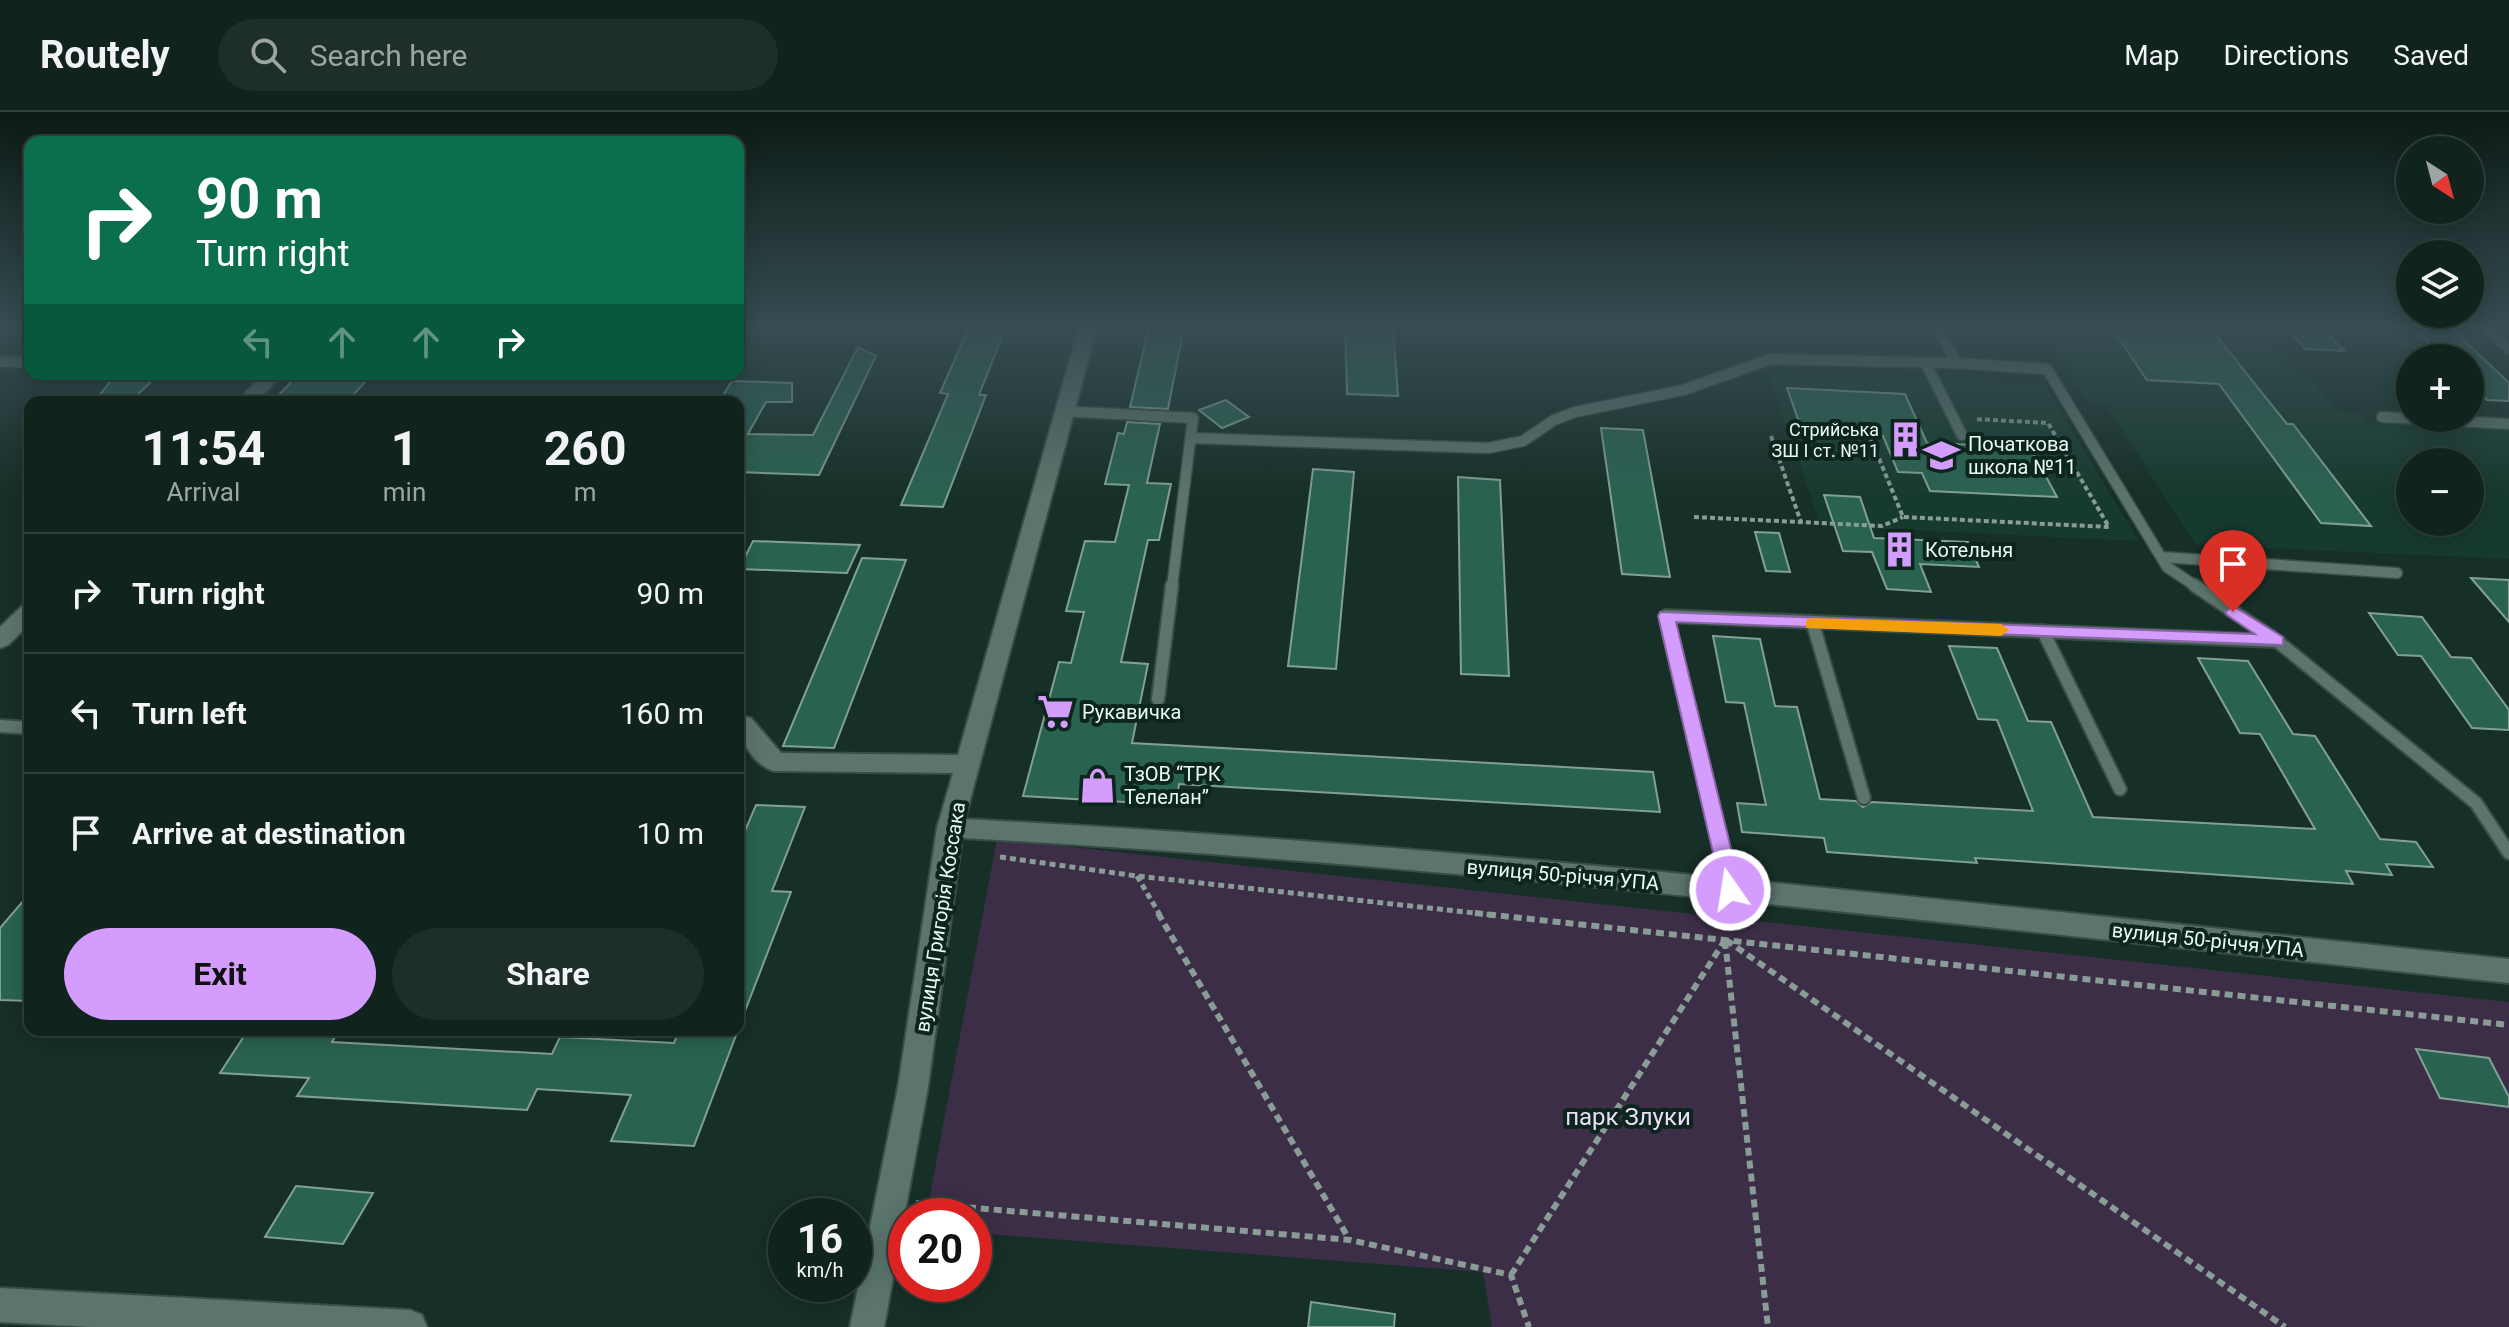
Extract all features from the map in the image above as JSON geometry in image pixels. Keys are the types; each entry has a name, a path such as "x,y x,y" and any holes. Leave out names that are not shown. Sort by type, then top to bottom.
{"street":[{"name":"вулиця Григорія Коссака","path":"867,1327 913,1087 950,828 1070,384"},
{"path":"0,640 24,617"},
{"path":"744,726 774,762 967,764"},
{"name":"вулиця 50-річчя УПА","path":"950,828 1141,838 1730,890 2509,971"},
{"path":"0,1305 410,1327"}],"lane":[{"path":"1191,438 1488,448 1523,441 1554,420 1575,412 1701,384"},
{"path":"1936,384 1962,435"},
{"path":"2056,384 2167,567 2277,641 2476,803 2509,853"},
{"path":"1062,411 1193,418 1158,699"},
{"path":"2382,417 2509,424"},
{"path":"2161,557 2397,573"},
{"path":"1730,890 1666,616 2277,641"},
{"path":"1813,624 1864,798"},
{"path":"2043,631 2120,789"},
{"path":"0,726 24,728"}],"path":[{"path":"1694,517 1882,526 1903,517 2109,527 2048,423 1953,418"},
{"path":"1867,429 1903,517"},
{"path":"1771,436 1801,522"},
{"path":"986,855 1137,876 2509,1025"},
{"path":"1137,876 1350,1240"},
{"path":"1511,1275 1725,940"},
{"path":"1725,940 1768,1327"},
{"path":"1725,940 2285,1327"},
{"path":"992,1210 1350,1240 1511,1275"},
{"path":"1511,1275 1529,1327"}],"shaded area":[{"name":"Початкова школа №11","path":"1772,384 2044,385 2139,541 1821,526"},
{"path":"2076,384 2315,384 2339,412 2358,413 2367,423 2396,424 2396,432 2509,430 2509,559 2196,545 2104,402 2087,401"}],"green space":[{"name":"парк Злуки","path":"997,839 2509,1002 2509,1327 1492,1327 1483,1272 992,1234 992,1198 929,1198"}],"building":[{"path":"109,384 149,384 136,396 99,396"},
{"path":"290,384 364,384 352,396 278,396"},
{"path":"730,384 792,384 792,402 766,402 748,434 813,435 839,384 863,384 819,475 744,472 744,396 723,396"},
{"path":"944,384 983,384 979,395 986,395 943,507 901,505 948,394 940,393"},
{"path":"1136,384 1173,384 1168,409 1130,407"},
{"path":"1347,384 1397,384 1398,396 1347,394"},
{"path":"2214,384 2255,384 2287,424 2293,424 2371,526 2321,523 2219,384"},
{"path":"2484,384 2509,384 2509,401 2487,400 2484,397"},
{"name":"Стрийська ЗШ I ст. №11","path":"1787,388 1905,394 1927,443 2030,447 2057,497 1930,491 1922,473 1898,472 1883,436 1803,433"},
{"path":"1226,400 1249,417 1222,428 1199,410"},
{"path":"1127,422 1160,424 1147,483 1171,484 1159,540 1148,540 1121,662 1148,664 1132,743 1653,772 1660,812 1179,784 1176,805 1023,796 1059,662 1071,663 1084,612 1066,611 1085,541 1115,542 1129,485 1105,484 1118,433 1124,434"},
{"path":"1601,428 1643,430 1670,577 1622,574"},
{"path":"1313,469 1354,472 1336,669 1288,666"},
{"path":"1458,477 1500,480 1509,676 1461,674"},
{"path":"1824,495 1860,497 1874,538 1968,542 1979,567 1920,564 1931,592 1887,589 1872,552 1843,551"},
{"path":"1755,532 1779,533 1790,572 1766,571"},
{"path":"753,541 860,545 847,573 744,569 744,559"},
{"path":"862,558 906,560 834,748 783,746"},
{"path":"2471,578 2509,580 2509,622"},
{"path":"2369,613 2422,617 2451,657 2471,658 2509,710 2509,730 2472,728 2421,656 2398,655"},
{"path":"1713,636 1760,639 1775,706 1797,707 1820,799 1856,801 1863,807 1872,802 2033,811 1997,720 1978,719 1949,646 1997,648 2028,721 2051,722 2093,817 2315,829 2260,734 2240,733 2198,658 2248,661 2293,734 2315,736 2380,839 2416,842 2433,867 2386,864 2392,875 2346,871 2353,884 1975,858 1977,863 1827,852 1824,838 1742,832 1737,803 1766,805 1744,703 1726,702"},
{"path":"756,805 805,807 772,891 791,892 744,1014 744,833"},
{"path":"24,900 24,1001 0,1000 0,928"},
{"path":"244,1036 336,1036 332,1042 552,1054 560,1037 674,1043 677,1036 736,1036 694,1146 611,1141 631,1095 537,1089 527,1110 297,1096 309,1078 220,1073"},
{"path":"2416,1049 2489,1058 2509,1097 2509,1107 2440,1098"},
{"path":"296,1186 373,1193 343,1244 265,1237"},
{"path":"1311,1302 1395,1314 1394,1327 1308,1327"}],"slow traffic":[{"path":"1812,624 2001,630"}],"place":[{"name":"Стрийська ЗШ I ст. №11","path":"1905,439"},
{"name":"Початкова школа №11","path":"1942,455"},
{"name":"Котельня","path":"1899,550"},
{"name":"Рукавичка","path":"1056,712"},
{"name":"ТзОВ “ТРК Телелан”","path":"1098,785"}],"route":[{"path":"1730,890 1666,616 2277,641 2233,612"}]}
